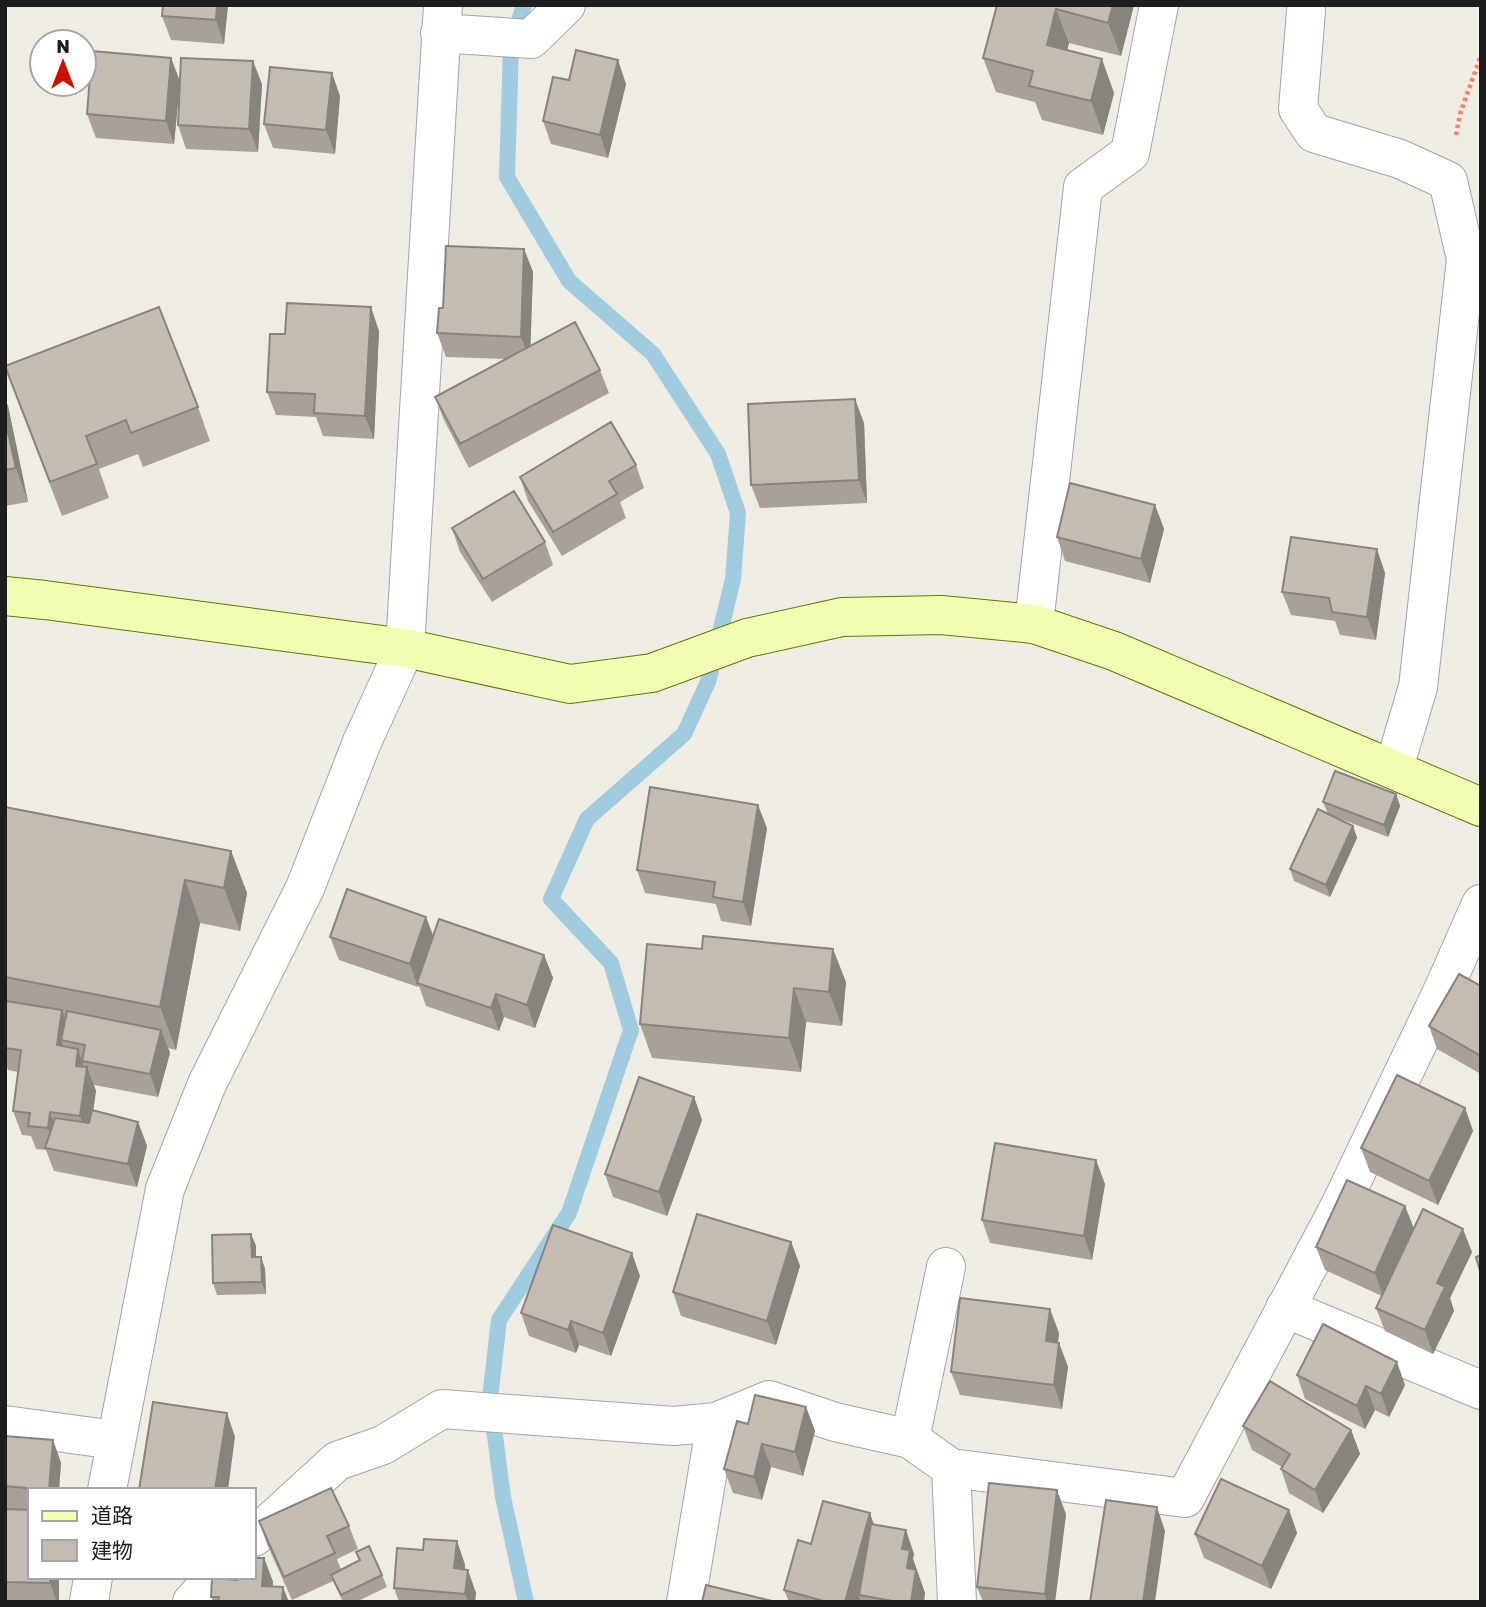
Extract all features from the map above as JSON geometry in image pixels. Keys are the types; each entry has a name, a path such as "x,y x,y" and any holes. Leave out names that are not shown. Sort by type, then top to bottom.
{"street":[{"path":"107,1488 165,1189 207,1084 305,888 362,742 405,648 449,24 531,39 566,5"},
{"path":"1034,624 1083,187 1130,153 1159,5"},
{"path":"1306,11 1298,109 1314,134 1400,159 1448,181 1466,259 1418,687 1394,768"},
{"path":"5,596 405,648 570,684 652,673 747,638 842,617 941,615 1034,624 1114,651 1481,807"},
{"path":"256,1534 337,1461 383,1445 442,1409 674,1426 716,1422 769,1400 835,1422 910,1439 951,1468 1185,1498 1340,1206 1481,904"},
{"path":"910,1439 946,1267"},
{"path":"1284,1308 1481,1390"},
{"path":"686,1602 716,1422"},
{"path":"5,1425 115,1440"},
{"path":"951,1468 957,1602"},
{"path":"89,1602 93,1579"},
{"path":"192,1602 213,1579"}],"path":[{"path":"1448,181 1460,114 1481,55"}],"building":[{"path":"163,5 217,5 216,20 162,16"},
{"path":"997,5 1113,5 1108,23 1056,9 1047,45 1102,59 1091,101 1029,86 1033,71 983,58"},
{"path":"576,50 618,60 600,135 543,121 553,77 569,80"},
{"path":"98,52 171,58 166,121 87,114 88,98 98,98"},
{"path":"181,58 253,61 249,129 178,125"},
{"path":"270,67 332,73 326,130 264,124"},
{"path":"446,246 524,249 521,337 437,333 439,308 443,308"},
{"path":"287,303 371,307 365,416 314,413 315,394 267,392 270,334 285,334"},
{"path":"159,307 198,407 131,433 126,420 86,436 97,464 50,482 5,366"},
{"path":"575,322 600,370 460,444 435,397"},
{"path":"855,399 859,480 751,485 748,404"},
{"path":"5,419 16,468 5,470"},
{"path":"611,422 636,465 609,481 617,494 553,532 520,477"},
{"path":"1070,483 1155,505 1141,559 1057,537"},
{"path":"514,491 545,542 483,579 452,528"},
{"path":"1291,537 1377,549 1367,617 1332,612 1329,598 1282,592"},
{"path":"1335,771 1396,794 1384,825 1323,802"},
{"path":"650,787 758,805 743,902 713,897 715,882 637,870"},
{"path":"5,807 231,851 224,888 185,880 160,1007 5,977"},
{"path":"1318,809 1353,826 1326,885 1290,869"},
{"path":"347,889 426,917 410,964 330,937"},
{"path":"439,919 544,955 527,1005 496,994 491,1008 417,983"},
{"path":"703,936 833,949 829,992 794,988 789,1038 640,1024 647,944 702,949"},
{"path":"1459,974 1481,986 1481,1056 1429,1026"},
{"path":"6,1001 62,1010 57,1045 78,1049 76,1066 87,1067 80,1116 50,1112 48,1128 28,1126 30,1113 13,1111 21,1050 5,1048"},
{"path":"67,1011 161,1030 150,1074 82,1061 85,1045 61,1040"},
{"path":"1397,1075 1465,1108 1429,1181 1361,1148"},
{"path":"639,1077 694,1097 659,1192 605,1174"},
{"path":"92,1110 138,1122 128,1164 45,1148 55,1118 89,1123"},
{"path":"995,1143 1096,1160 1084,1236 982,1220"},
{"path":"1347,1180 1405,1206 1375,1273 1316,1247"},
{"path":"1423,1209 1463,1229 1437,1283 1445,1287 1425,1330 1376,1308"},
{"path":"697,1214 791,1242 767,1321 673,1292"},
{"path":"553,1225 632,1253 603,1333 571,1321 568,1330 521,1313"},
{"path":"251,1234 252,1257 261,1257 262,1282 213,1283 212,1235"},
{"path":"1481,1255 1481,1274 1476,1257"},
{"path":"960,1298 1050,1309 1046,1341 1059,1343 1054,1385 951,1372"},
{"path":"1323,1324 1397,1362 1381,1394 1366,1386 1357,1406 1297,1375"},
{"path":"1270,1381 1351,1430 1315,1490 1281,1469 1290,1454 1243,1426"},
{"path":"755,1395 806,1407 795,1452 762,1444 754,1477 724,1469 737,1421 748,1424"},
{"path":"153,1402 227,1413 215,1488 139,1488"},
{"path":"5,1436 53,1440 49,1488 5,1486"},
{"path":"1221,1479 1289,1510 1262,1566 1195,1534"},
{"path":"989,1483 1057,1490 1045,1594 977,1587"},
{"path":"331,1488 349,1526 327,1536 335,1553 284,1577 259,1521"},
{"path":"1106,1500 1157,1507 1143,1602 1090,1602"},
{"path":"823,1501 870,1513 845,1602 827,1602 784,1590 798,1540 811,1544"},
{"path":"5,1509 28,1510 28,1579 50,1579 50,1583 5,1582"},
{"path":"871,1524 906,1530 902,1549 910,1550 907,1568 916,1570 911,1602 859,1595"},
{"path":"424,1539 457,1541 454,1568 468,1570 465,1594 394,1588 397,1548 423,1550"},
{"path":"369,1546 382,1575 341,1595 331,1575 360,1560 356,1552"},
{"path":"256,1558 264,1558 262,1586 283,1587 282,1602 218,1602 219,1597 211,1597 212,1579 256,1579"},
{"path":"706,1585 776,1602 702,1602"}],"waterway":[{"path":"524,5 511,45 507,177 569,281 653,354 718,454 738,513 733,579 708,682 684,734 587,819 551,899 611,963 631,1030 569,1213 499,1320 490,1398 503,1497 526,1602"}]}
